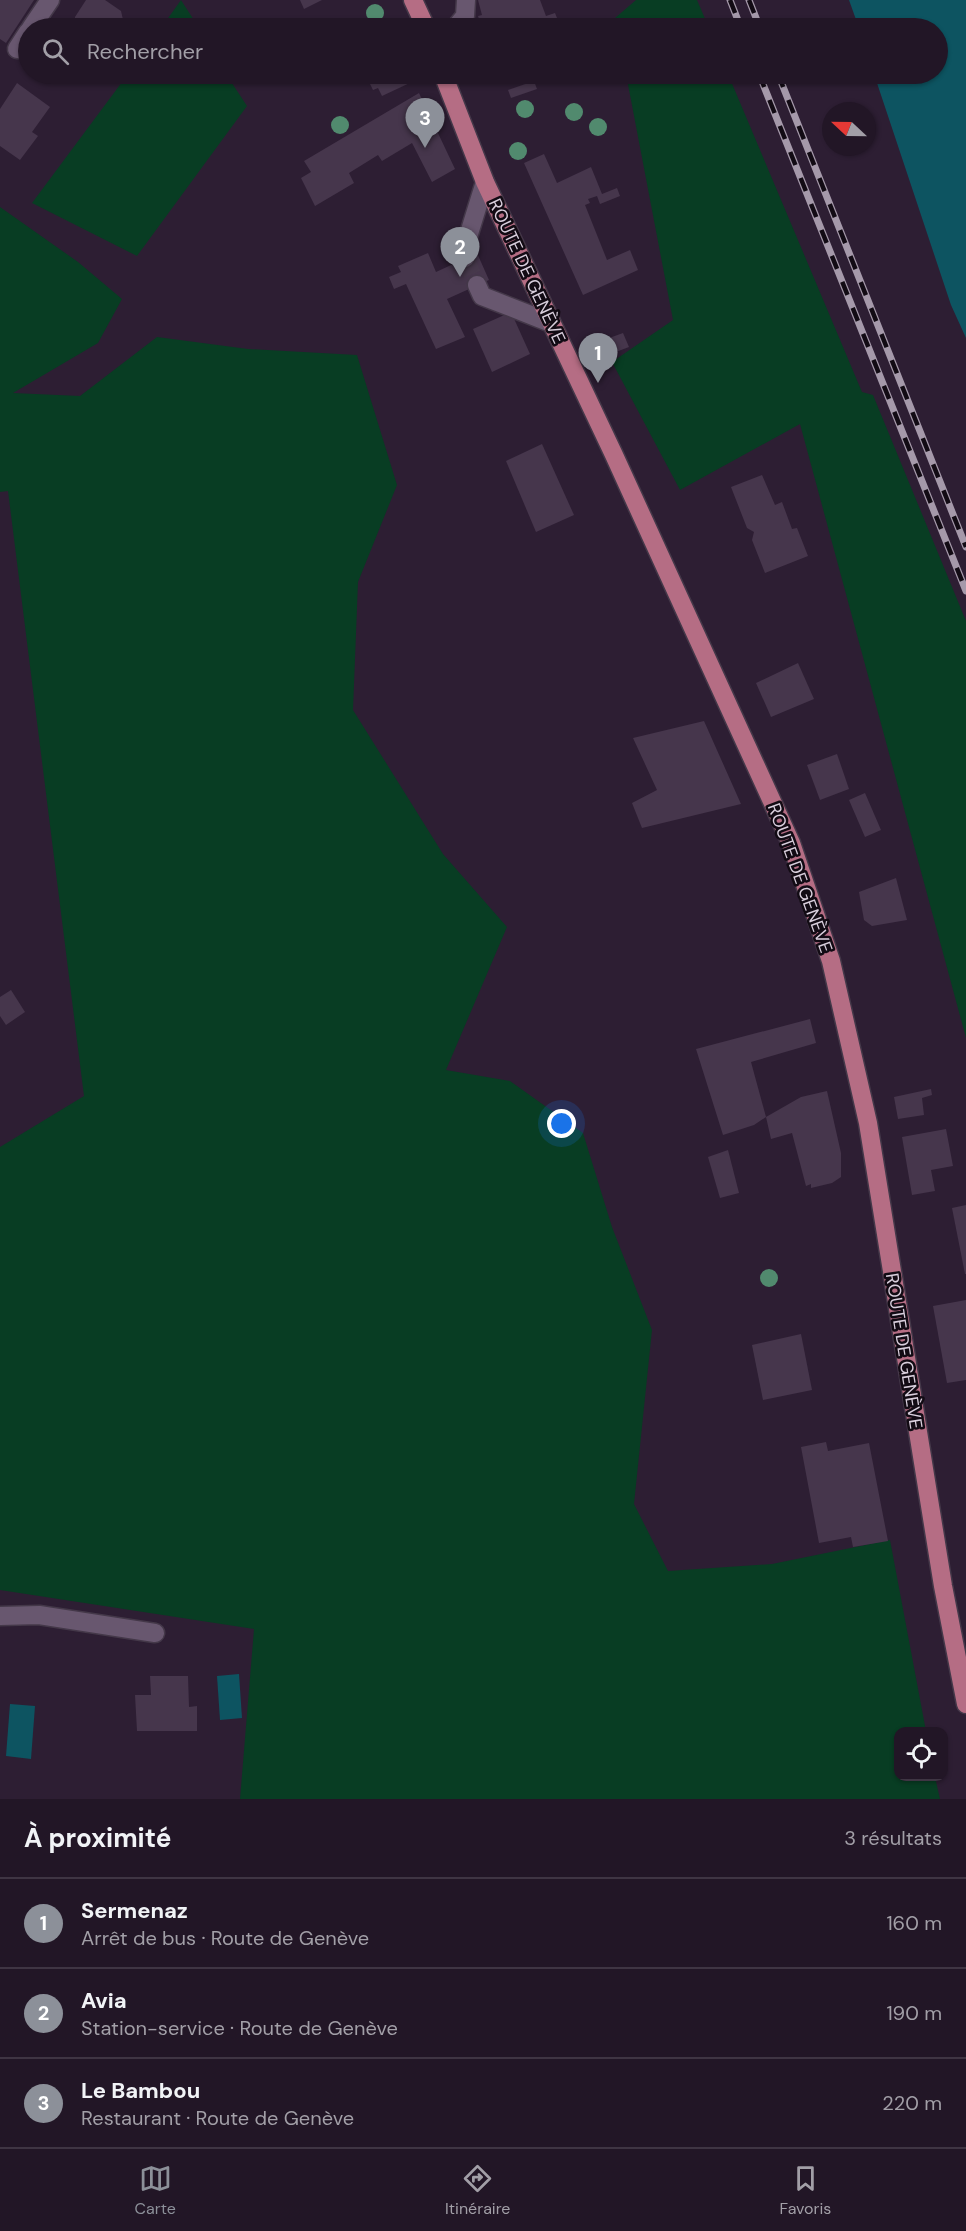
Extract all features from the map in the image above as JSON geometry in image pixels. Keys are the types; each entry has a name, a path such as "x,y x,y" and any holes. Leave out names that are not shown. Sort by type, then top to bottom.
{"main road":[{"path":"414,0 422,18"},
{"name":"ROUTE DE GENÈVE","path":"447,84 485,182 792,843 831,961 868,1123 943,1586 966,1704"}],"street":[{"path":"38,18 50,0"},
{"path":"463,18 466,0"},
{"path":"465,258 463,253 485,182"},
{"path":"477,285 482,296 551,323"},
{"path":"0,1616 39,1615 155,1633"}],"green space":[{"path":"181,0 193,18 168,18"},
{"path":"636,0 697,0 705,18 615,18"},
{"path":"121,84 233,84 247,106 137,256 32,203"},
{"path":"628,84 732,84 862,392 873,395 966,621 966,1038 800,424 680,490 612,362 673,320"},
{"path":"0,207 78,262 122,299 98,343 13,393 80,396 157,337 248,349 357,355 397,485 358,582 353,710 443,854 507,927 446,1070 510,1081 583,1133 612,1227 652,1330 634,1504 668,1571 772,1564 890,1540 925,1727 894,1727 894,1781 936,1781 940,1799 240,1799 254,1629 0,1590 0,1147 84,1096 8,491 0,492"}],"water":[{"path":"849,0 966,0 966,338 951,305 877,84 948,84 948,18 855,18"},
{"path":"239,1674 242,1718 220,1720 217,1676"},
{"path":"10,1704 35,1706 31,1759 6,1756"}],"building":[{"path":"0,0 34,0 22,18 18,18 18,25 6,43 0,39"},
{"path":"86,0 105,0 121,11 123,18 75,18"},
{"path":"300,0 322,0 304,9"},
{"path":"478,0 540,0 546,16 555,13 557,18 479,18 478,16 482,15"},
{"path":"17,83 50,107 32,132 38,136 20,160 0,146 0,109"},
{"path":"370,84 408,84 382,96 378,88 373,90"},
{"path":"525,84 535,84 537,89 511,98 508,90"},
{"path":"419,93 455,169 432,182 412,143 382,161 378,155 349,173 354,183 315,206 301,178 311,172 304,161"},
{"path":"544,154 557,183 591,167 602,194 617,188 620,196 600,204 597,196 588,199 590,203 585,205 607,260 630,250 638,270 583,295 524,163"},
{"path":"428,253 436,272 477,253 489,280 447,299 465,337 436,349 406,284 394,289 389,277 401,272 398,266"},
{"path":"511,312 530,354 492,372 473,329"},
{"path":"623,333 629,347 608,355 601,341"},
{"path":"542,444 574,515 536,532 506,461"},
{"path":"762,475 775,505 782,502 792,529 797,528 808,556 765,573 752,540 754,532 747,528 731,487"},
{"path":"798,663 814,699 771,717 756,683"},
{"path":"704,721 741,804 642,828 632,803 657,790 633,738"},
{"path":"837,754 849,789 820,800 807,765"},
{"path":"865,793 881,830 865,837 849,800"},
{"path":"896,878 907,920 872,926 864,920 859,892"},
{"path":"11,990 25,1012 6,1025 0,1016 0,997"},
{"path":"810,1019 816,1043 751,1062 766,1117 754,1125 723,1135 696,1049"},
{"path":"931,1089 932,1095 922,1098 924,1115 898,1119 894,1097"},
{"path":"827,1091 841,1153 841,1177 832,1183 811,1188 811,1184 806,1186 792,1133 771,1139 766,1117 801,1097"},
{"path":"946,1129 953,1166 931,1170 935,1191 912,1195 902,1137"},
{"path":"728,1150 739,1193 720,1198 708,1157"},
{"path":"966,1205 966,1274 965,1274 952,1208"},
{"path":"966,1300 966,1380 947,1383 933,1306"},
{"path":"801,1334 812,1390 763,1400 752,1345"},
{"path":"826,1442 828,1451 869,1443 888,1541 853,1547 851,1537 819,1543 801,1447"},
{"path":"150,1676 188,1676 189,1707 197,1706 197,1731 137,1731 135,1695 151,1695"}],"tunnel":[{"path":"465,258 477,285"}],"railway":[{"path":"730,0 737,18"},
{"path":"749,0 756,18"},
{"path":"763,84 966,591"},
{"path":"782,84 966,547"}],"place":[{"name":"Le Bambou","path":"425,148"},
{"name":"Avia","path":"460,277"},
{"name":"Sermenaz","path":"598,383"}]}
